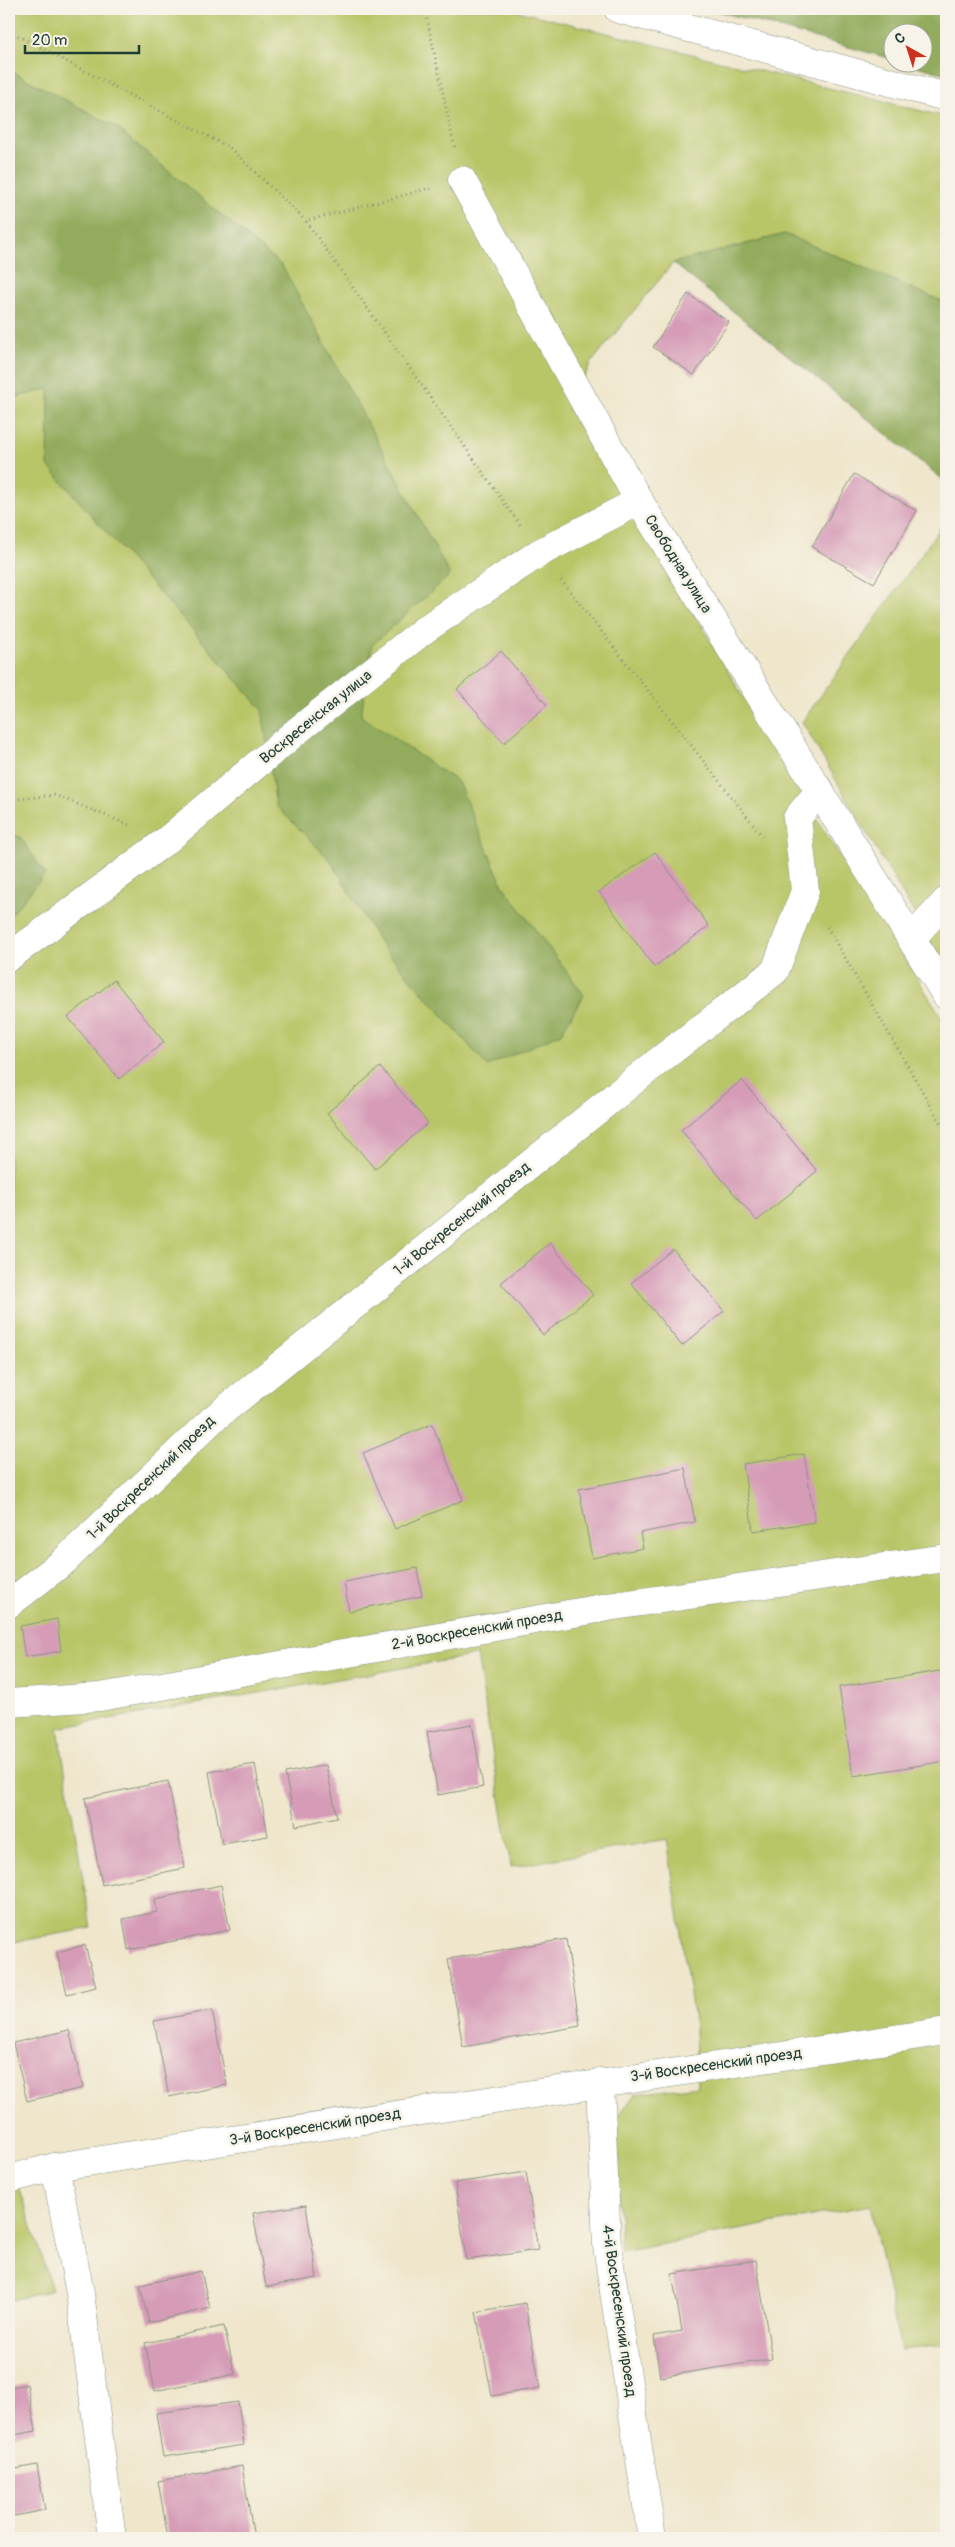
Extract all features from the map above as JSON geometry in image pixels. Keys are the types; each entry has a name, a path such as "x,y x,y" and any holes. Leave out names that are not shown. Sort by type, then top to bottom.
{"street":[{"path":"618,9 946,97"},
{"name":"Свободная улица","path":"462,180 639,501 946,995"},
{"name":"Воскресенская улица","path":"9,957 167,840 297,731 424,630 539,552 639,501"},
{"name":"1-й Воскресенский проезд","path":"9,1604 64,1562 212,1420 656,1063 775,971 806,891 797,818 820,790"},
{"path":"912,938 946,900"},
{"name":"2-й Воскресенский проезд","path":"9,1703 100,1697 614,1606 946,1558"},
{"name":"3-й Воскресенский проезд","path":"9,2179 55,2168 600,2082 946,2030"},
{"name":"4-й Воскресенский проезд","path":"600,2082 607,2246 652,2538"},
{"path":"55,2168 80,2293 112,2538"}],"path":[{"path":"9,31 230,148 306,221"},
{"path":"9,800 54,795 167,840"}],"green space":[{"path":"9,9 510,9 946,117 946,303 785,234 673,263 591,363 569,409 659,552 777,756 946,1024 946,2345 901,2350 870,2205 621,2252 615,2119 636,2094 697,2086 695,2028 667,1839 511,1867 477,1655 58,1728 91,1928 9,1943"},
{"path":"710,9 946,9 946,74 932,70 932,22 882,22 882,56"},
{"path":"9,70 116,127 282,266 450,575 372,645 361,716 458,782 503,886 584,995 561,1033 487,1066 381,945 331,861 276,806 262,709 48,466 49,389 9,399"},
{"path":"785,234 946,303 946,482 673,263"},
{"path":"946,520 946,968 802,722"},
{"path":"9,831 21,838 45,874 9,917"},
{"path":"9,2155 52,2290 9,2301"}],"building":[{"path":"688,294 729,322 694,375 653,347"},
{"path":"854,474 917,511 874,583 812,547"},
{"path":"501,651 547,705 504,743 457,689"},
{"path":"655,852 709,926 654,967 599,892"},
{"path":"114,980 164,1042 119,1079 68,1017"},
{"path":"380,1067 428,1123 375,1169 327,1113"},
{"path":"742,1080 817,1171 757,1221 681,1130"},
{"path":"550,1243 593,1295 543,1335 501,1283"},
{"path":"673,1249 724,1311 682,1346 631,1283"},
{"path":"432,1424 463,1500 395,1529 363,1453"},
{"path":"804,1454 815,1522 753,1531 743,1464"},
{"path":"685,1468 695,1522 640,1533 643,1548 592,1558 579,1489"},
{"path":"417,1568 422,1596 349,1611 344,1582"},
{"path":"57,1619 61,1651 25,1657 20,1626"},
{"path":"946,1670 946,1761 853,1776 839,1687"},
{"path":"472,1724 483,1787 438,1795 427,1732"},
{"path":"255,1764 268,1836 222,1844 209,1772"},
{"path":"326,1765 337,1817 296,1826 285,1773"},
{"path":"168,1781 185,1868 102,1885 85,1798"},
{"path":"221,1885 230,1930 128,1950 123,1919 157,1912 155,1899"},
{"path":"566,1939 580,2026 463,2047 448,1959"},
{"path":"85,1945 96,1987 67,1994 57,1952"},
{"path":"212,2010 227,2085 169,2097 154,2021"},
{"path":"69,2030 83,2088 27,2101 13,2043"},
{"path":"526,2172 538,2250 466,2260 455,2183"},
{"path":"306,2205 317,2278 266,2287 253,2213"},
{"path":"756,2260 772,2359 660,2377 654,2336 682,2331 672,2274"},
{"path":"201,2271 210,2308 149,2323 140,2285"},
{"path":"525,2303 540,2388 492,2396 476,2312"},
{"path":"224,2326 235,2374 155,2391 145,2343"},
{"path":"27,2384 36,2431 9,2436 9,2388"},
{"path":"238,2402 244,2445 163,2457 156,2413"},
{"path":"37,2465 45,2510 9,2517 9,2470"},
{"path":"242,2466 254,2538 168,2538 158,2481"}]}
